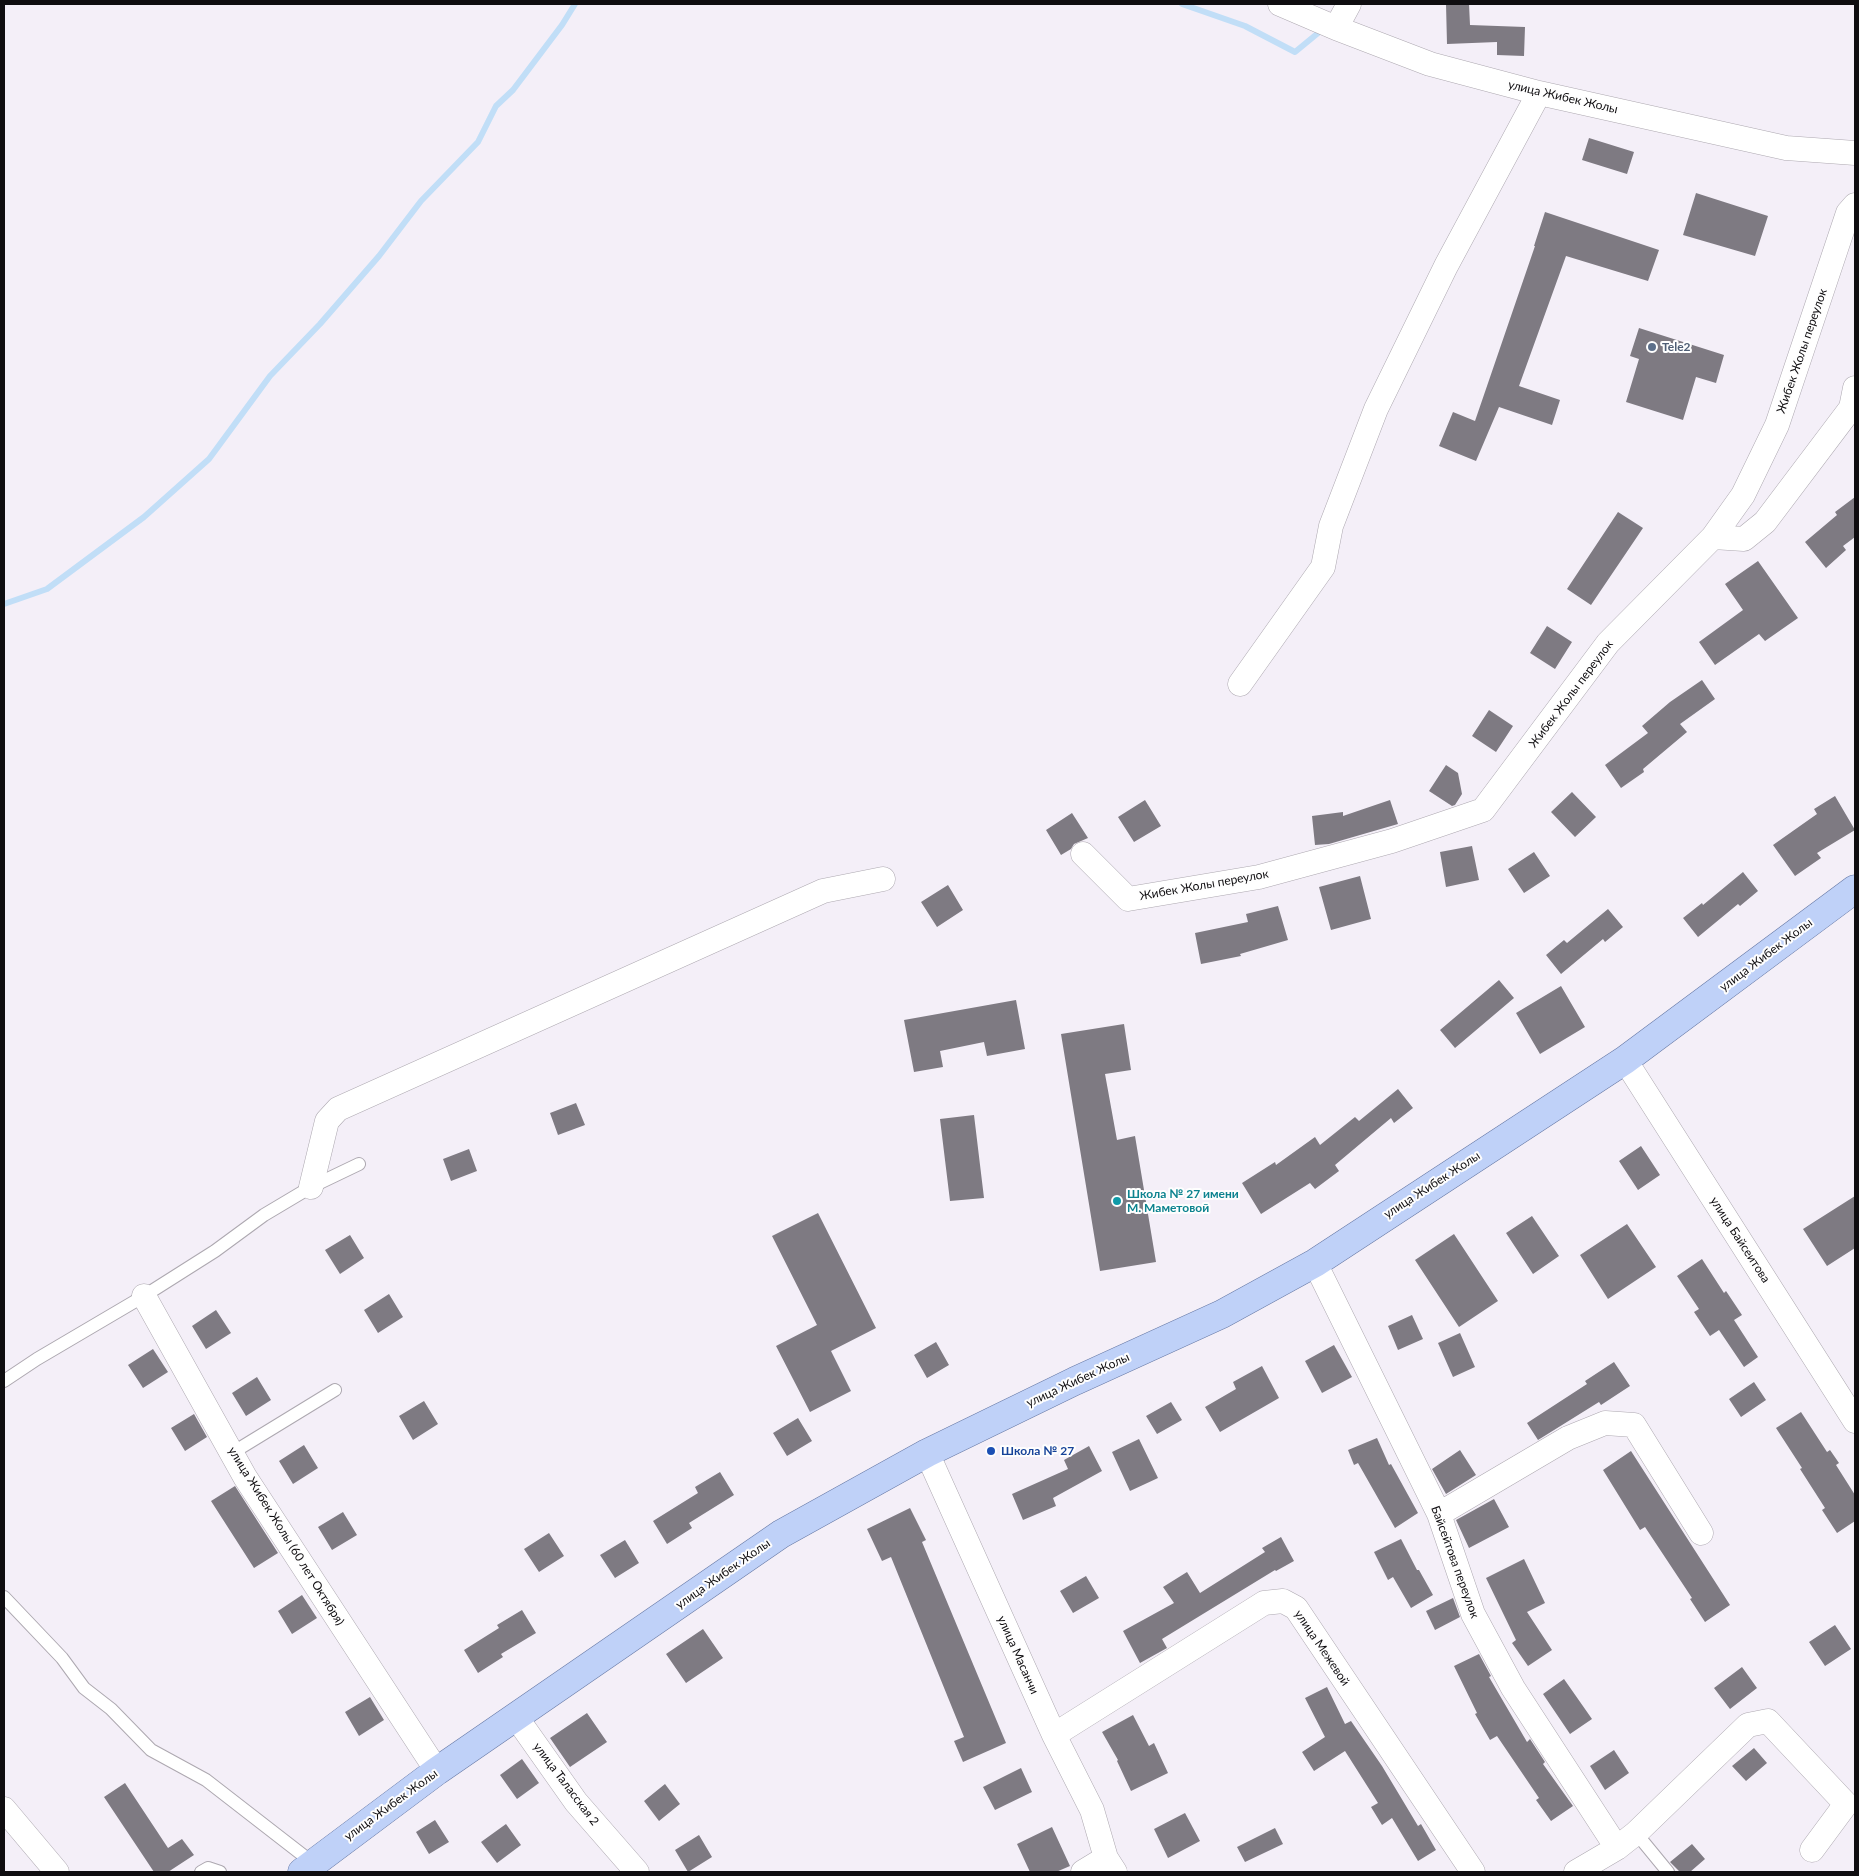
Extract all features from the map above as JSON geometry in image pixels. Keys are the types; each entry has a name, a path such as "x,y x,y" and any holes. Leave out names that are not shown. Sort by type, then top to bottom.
{"main road":[{"name":"улица Жибек Жолы","path":"307,1867 437,1771 782,1534 927,1453 1076,1380 1222,1314 1315,1263 1625,1060 1855,889"}],"street":[{"name":"улица Жибек Жолы","path":"1280,4 1430,64 1539,93 1786,148 1855,153"},
{"path":"1336,28 1349,4"},
{"path":"1240,684 1323,567 1331,526 1376,408 1446,266 1539,93"},
{"name":"Жибек Жолы переулок","path":"1083,854 1128,899 1259,877 1392,842 1483,810 1608,643 1714,538 1743,496 1777,425 1848,213 1855,205"},
{"path":"1714,538 1744,539 1765,522 1851,408 1855,388"},
{"path":"311,1187 327,1121 338,1109 823,891 883,879"},
{"name":"улица Байсеитова","path":"1625,1060 1855,1421"},
{"name":"Байсейтова переулок","path":"1315,1263 1438,1514 1472,1614 1513,1688 1617,1848"},
{"name":"улица Жибек Жолы (60 лет Октября)","path":"144,1296 245,1477 437,1771"},
{"path":"1438,1514 1568,1438 1605,1423 1634,1425 1701,1533"},
{"name":"улица Масанчи","path":"927,1453 1054,1735 1092,1810 1111,1865 1083,1872"},
{"name":"улица Межевой","path":"1054,1735 1264,1603 1283,1601 1296,1608 1473,1872"},
{"name":"улица Таласская 2","path":"516,1717 576,1802 638,1872"},
{"path":"1576,1872 1617,1848 1636,1833 1748,1725 1768,1721 1846,1804 1812,1850"},
{"path":"4,1809 57,1872"}],"lane":[{"path":"4,1381 215,1251 264,1215 311,1187 359,1164"},
{"path":"232,1453 335,1390"},
{"path":"4,1597 62,1658 84,1688 111,1709 152,1750 206,1780 307,1867"},
{"path":"1636,1833 1668,1872"},
{"path":"200,1872 208,1868 220,1872"}],"building":[{"path":"1446,4 1469,4 1470,25 1525,27 1524,56 1497,55 1497,42 1447,44"},
{"path":"1589,138 1634,152 1627,174 1582,160"},
{"path":"1696,193 1768,216 1755,256 1683,235"},
{"path":"1545,212 1659,250 1648,281 1566,256 1519,386 1560,400 1552,425 1499,407 1476,461 1439,446 1453,412 1475,421"},
{"path":"1639,328 1724,355 1716,383 1696,377 1683,420 1626,402 1639,359 1630,356"},
{"path":"1855,497 1855,537 1843,546 1846,550 1826,568 1805,542 1837,515 1835,512"},
{"path":"1618,512 1643,528 1591,605 1567,589"},
{"path":"1758,561 1798,618 1765,641 1759,634 1715,665 1699,642 1743,610 1725,584"},
{"path":"1547,626 1572,642 1555,669 1530,653"},
{"path":"1702,680 1715,699 1680,724 1687,732 1643,769 1644,772 1621,788 1605,765 1648,733 1642,726 1670,702"},
{"path":"1489,710 1513,726 1496,752 1472,736"},
{"path":"1446,765 1458,773 1462,794 1455,805 1452,806 1429,791"},
{"path":"1572,792 1596,817 1575,837 1551,812"},
{"path":"1835,796 1855,830 1817,853 1821,858 1795,876 1773,845 1817,814 1814,809"},
{"path":"1145,800 1161,826 1134,842 1118,817"},
{"path":"1390,800 1398,824 1329,844 1315,845 1312,816 1343,812 1343,816"},
{"path":"1072,813 1088,838 1074,844 1071,849 1061,855 1046,830"},
{"path":"1472,846 1479,880 1446,887 1440,852"},
{"path":"1534,852 1550,876 1524,893 1508,869"},
{"path":"1743,872 1758,891 1740,906 1738,904 1698,937 1683,918 1702,903 1703,905"},
{"path":"1360,876 1371,919 1331,930 1319,887"},
{"path":"948,885 963,910 937,927 921,902"},
{"path":"1278,906 1288,940 1240,954 1241,956 1201,964 1195,933 1248,922 1246,914"},
{"path":"1608,909 1623,927 1605,942 1603,939 1561,974 1546,955 1564,940 1567,943"},
{"path":"1499,980 1514,998 1455,1048 1440,1030"},
{"path":"1561,986 1585,1027 1540,1054 1516,1013"},
{"path":"1016,1000 1025,1049 987,1056 984,1042 940,1051 943,1067 914,1072 904,1020"},
{"name":"Школа № 27 имени М. Маметовой","path":"1124,1024 1131,1070 1105,1074 1117,1140 1135,1136 1156,1262 1100,1271 1061,1034"},
{"path":"1398,1089 1413,1108 1394,1123 1391,1118 1335,1165 1339,1171 1315,1189 1310,1183 1261,1214 1242,1183 1275,1162 1276,1165 1315,1137 1320,1145 1355,1117 1359,1121"},
{"path":"576,1103 585,1125 558,1135 550,1113"},
{"path":"974,1115 984,1198 950,1201 940,1119"},
{"path":"1641,1146 1660,1175 1638,1190 1619,1161"},
{"path":"469,1149 477,1171 451,1181 443,1159"},
{"path":"1855,1196 1855,1248 1827,1266 1803,1229"},
{"path":"818,1213 876,1328 831,1351 851,1391 810,1412 776,1346 817,1325 772,1236"},
{"path":"1532,1216 1559,1256 1533,1274 1506,1233"},
{"path":"1627,1224 1656,1267 1608,1299 1580,1255"},
{"path":"1454,1234 1498,1301 1459,1327 1415,1260"},
{"path":"350,1235 364,1258 340,1274 325,1250"},
{"path":"1702,1259 1724,1293 1726,1291 1742,1315 1734,1320 1758,1357 1744,1367 1719,1330 1710,1336 1694,1312 1699,1309 1677,1276"},
{"path":"389,1294 403,1317 378,1333 364,1310"},
{"path":"216,1310 231,1333 206,1349 192,1326"},
{"path":"1412,1315 1423,1339 1398,1350 1388,1326"},
{"path":"1460,1333 1475,1367 1453,1377 1438,1343"},
{"path":"936,1342 949,1365 927,1378 914,1355"},
{"path":"1334,1345 1352,1377 1322,1393 1305,1361"},
{"path":"153,1349 168,1372 143,1388 128,1365"},
{"path":"1614,1362 1630,1386 1601,1405 1599,1402 1538,1440 1527,1423 1587,1384 1585,1381"},
{"path":"1262,1366 1279,1398 1220,1432 1205,1407 1236,1389 1233,1382"},
{"path":"257,1377 271,1400 246,1416 232,1393"},
{"path":"1754,1382 1766,1400 1741,1417 1729,1399"},
{"path":"424,1401 438,1424 413,1440 399,1416"},
{"path":"1171,1402 1182,1420 1157,1434 1146,1416"},
{"path":"1801,1412 1827,1452 1830,1450 1839,1463 1836,1465 1855,1495 1855,1521 1837,1533 1822,1510 1825,1508 1800,1469 1802,1468 1776,1428"},
{"path":"194,1414 207,1437 185,1451 171,1428"},
{"path":"798,1418 812,1441 787,1456 773,1433"},
{"path":"1377,1438 1389,1465 1391,1464 1418,1513 1395,1528 1358,1463 1354,1465 1348,1450"},
{"path":"1139,1439 1158,1478 1130,1491 1112,1452"},
{"path":"304,1445 318,1468 293,1484 279,1461"},
{"path":"1089,1446 1102,1471 1053,1498 1056,1506 1023,1520 1012,1494 1068,1469 1064,1460"},
{"path":"1460,1450 1476,1475 1446,1494 1432,1469"},
{"path":"1631,1451 1730,1605 1705,1622 1690,1599 1692,1598 1645,1527 1640,1530 1603,1470"},
{"path":"720,1472 734,1495 689,1523 692,1528 667,1544 653,1521 698,1493 695,1487"},
{"path":"235,1486 278,1553 254,1568 211,1501"},
{"path":"1494,1499 1509,1527 1469,1548 1456,1520"},
{"path":"910,1508 926,1540 922,1542 1006,1743 963,1762 954,1741 964,1737 891,1557 882,1561 867,1529"},
{"path":"343,1512 357,1535 332,1550 318,1527"},
{"path":"549,1533 564,1556 539,1572 524,1549"},
{"path":"1281,1537 1294,1561 1275,1570 1162,1639 1167,1648 1140,1663 1123,1631 1174,1603 1163,1587 1187,1572 1200,1593 1265,1552 1262,1548"},
{"path":"1401,1539 1433,1595 1411,1608 1393,1577 1388,1580 1374,1552"},
{"path":"625,1540 639,1563 615,1578 600,1555"},
{"path":"1524,1559 1545,1603 1527,1612 1552,1650 1528,1666 1512,1643 1516,1640 1486,1578"},
{"path":"1086,1576 1099,1598 1073,1613 1060,1591"},
{"path":"302,1595 317,1618 292,1634 278,1611"},
{"path":"1453,1598 1460,1617 1435,1630 1426,1611"},
{"path":"522,1610 536,1633 501,1654 503,1657 478,1673 464,1650 499,1628 497,1625"},
{"path":"1835,1625 1851,1649 1825,1666 1809,1642"},
{"path":"703,1629 723,1658 686,1683 666,1654"},
{"path":"1479,1654 1491,1676 1489,1677 1527,1742 1530,1739 1545,1762 1543,1764 1573,1806 1551,1821 1536,1800 1539,1798 1497,1736 1490,1740 1475,1714 1477,1713 1454,1666"},
{"path":"1742,1667 1757,1688 1730,1709 1714,1688"},
{"path":"1564,1679 1592,1719 1570,1734 1543,1694"},
{"path":"1327,1687 1345,1724 1351,1721 1382,1766 1418,1826 1421,1824 1436,1850 1418,1861 1392,1818 1382,1825 1371,1807 1378,1803 1345,1751 1314,1771 1302,1752 1325,1737 1305,1698"},
{"path":"370,1697 384,1720 359,1736 345,1712"},
{"path":"587,1713 607,1742 570,1767 550,1738"},
{"path":"1133,1715 1149,1746 1154,1743 1168,1773 1131,1791 1118,1760 1102,1732"},
{"path":"1754,1748 1767,1763 1746,1781 1732,1766"},
{"path":"1614,1750 1629,1773 1605,1790 1590,1766"},
{"path":"522,1759 539,1783 517,1799 500,1775"},
{"path":"1021,1768 1032,1792 995,1810 983,1787"},
{"path":"125,1783 168,1848 182,1839 194,1855 168,1872 154,1872 104,1797"},
{"path":"665,1784 680,1804 659,1821 644,1801"},
{"path":"1185,1813 1200,1841 1168,1858 1154,1829"},
{"path":"435,1820 449,1842 429,1854 416,1832"},
{"path":"506,1824 521,1845 497,1863 481,1842"},
{"path":"1052,1827 1070,1866 1056,1872 1030,1872 1017,1844"},
{"path":"1275,1828 1283,1844 1245,1862 1237,1847"},
{"path":"699,1835 712,1857 688,1872 675,1850"},
{"path":"1692,1844 1705,1859 1690,1872 1680,1872 1670,1862"}],"waterway":[{"path":"4,604 47,589 144,517 209,459 270,376 320,324 379,256 421,201 478,142 496,106 513,90 562,25 575,4"},
{"path":"1182,4 1245,26 1295,52 1323,29"}],"place":[{"name":"Tele2","path":"1652,347"},
{"name":"Школа № 27 имени М. Маметовой","path":"1117,1201"},
{"name":"Школа № 27","path":"991,1451"}]}
